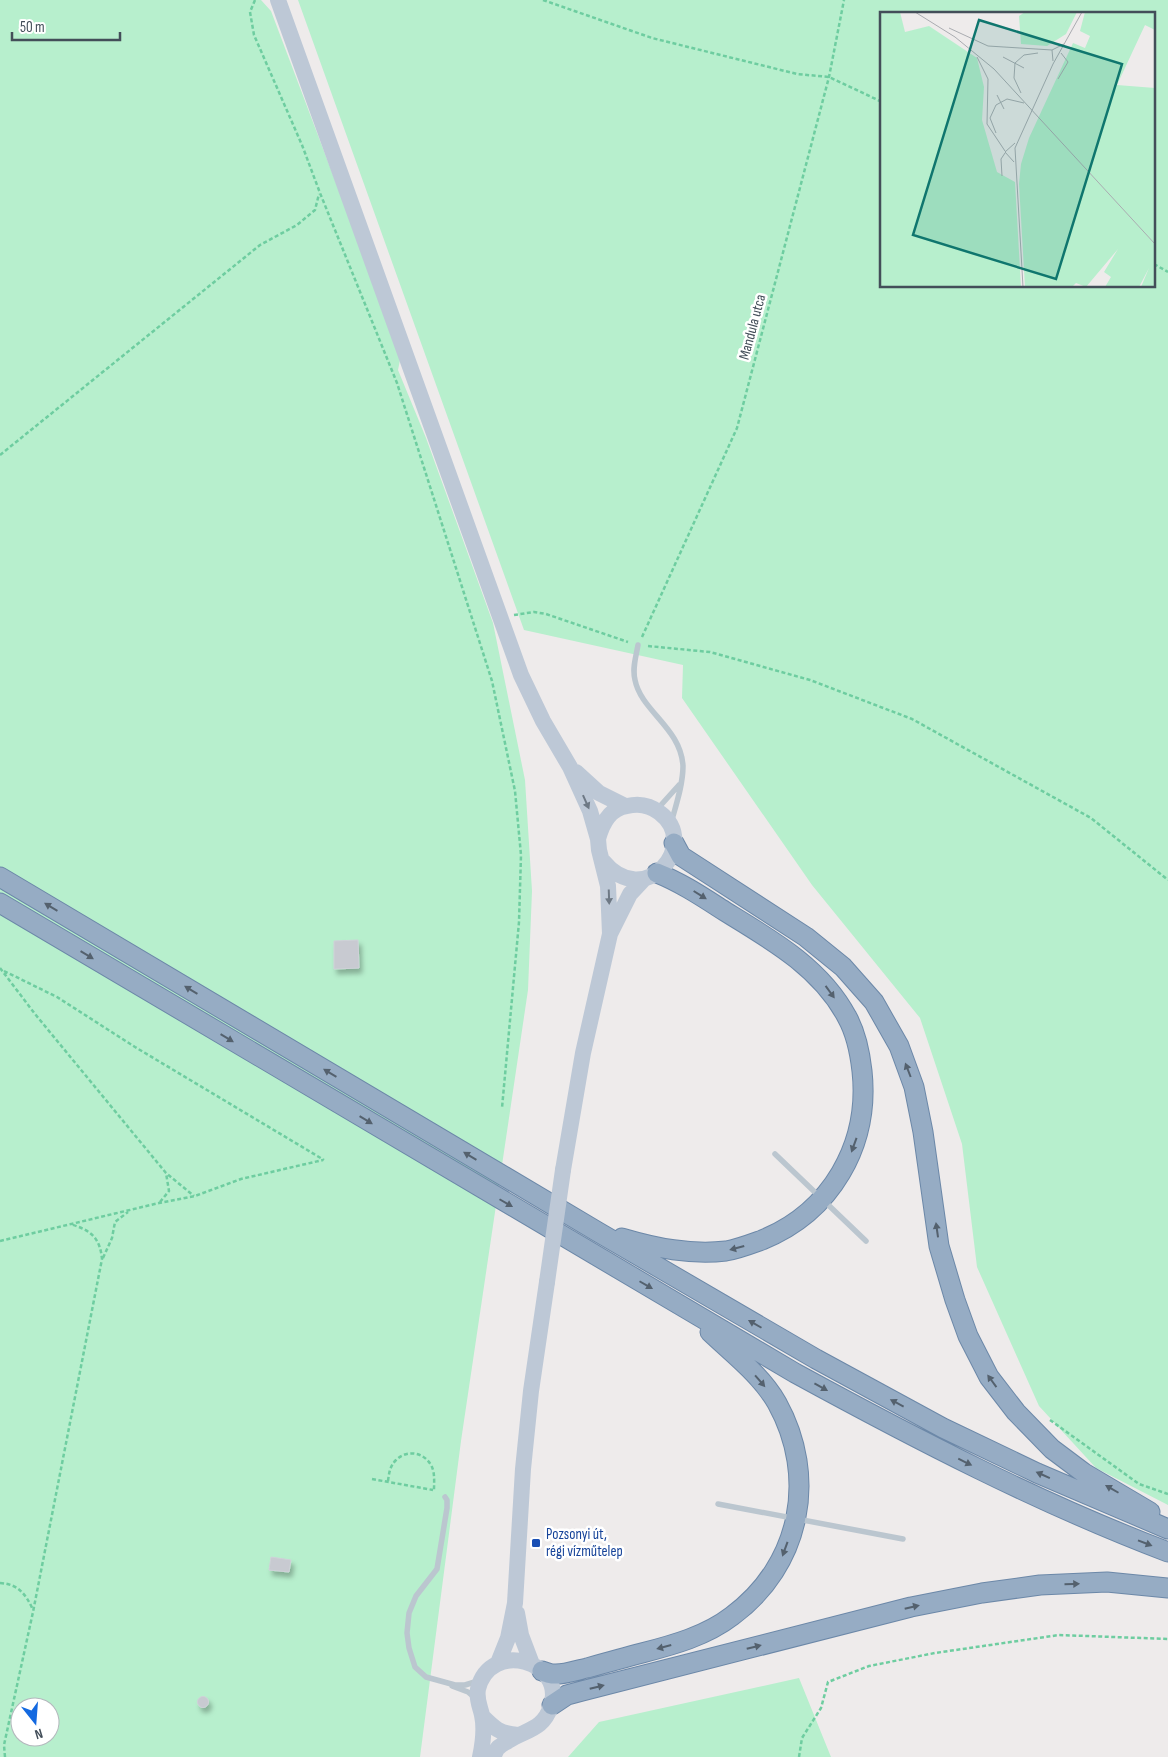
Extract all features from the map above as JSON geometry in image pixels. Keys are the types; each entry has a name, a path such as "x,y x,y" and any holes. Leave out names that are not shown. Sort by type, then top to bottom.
{"highway":[{"path":"672,834 681,856 806,937 843,967 874,1002 899,1046 914,1087 923,1132 939,1246 954,1300 968,1336 989,1377 1016,1412 1052,1449 1084,1473 1168,1524"},
{"path":"598,1232 660,1249 694,1252 727,1250 751,1244 777,1234 800,1219 823,1198 849,1158 860,1128 864,1092 860,1054 848,1018 828,988 806,966 778,944 682,884 651,876"},
{"path":"0,877 598,1232 816,1359 943,1428 1037,1473 1168,1529"},
{"path":"0,903 794,1373 914,1438 1025,1491 1129,1537 1168,1552"},
{"path":"537,1668 554,1674 575,1671 679,1643 704,1632 731,1617 753,1598 767,1581 783,1556 796,1519 800,1485 797,1454 789,1428 776,1402 761,1380 688,1310"},
{"path":"552,1705 567,1695 582,1691 911,1607 982,1593 1040,1585 1097,1583 1168,1588"}],"main road":[{"path":"278,0 521,675 542,721 570,767 590,811 608,886 610,934"},
{"path":"570,767 599,793 625,806"},
{"path":"498,1663 508,1638 515,1603 522,1469 531,1391 563,1170 583,1054 610,934 630,894 666,865 672,855 672,834 664,816 655,809 640,804 625,806 615,811 607,818 598,838"},
{"path":"603,861 611,870 621,876 632,879 651,876"},
{"path":"493,1757 499,1747 518,1735 534,1730 545,1719 552,1705 549,1681 537,1668 521,1635 515,1603"},
{"path":"480,1757 483,1739 478,1690 482,1679 498,1663 515,1660 537,1668"},
{"path":"480,1709 494,1729 505,1734 518,1735"}],"lane":[{"path":"638,645 634,679 639,693 672,735 682,766 672,834"},
{"path":"655,809 681,783"},
{"path":"775,1154 866,1241"},
{"path":"445,1497 448,1504 437,1570 413,1603 409,1614 407,1633 409,1648 415,1667 426,1677 468,1692 480,1709"},
{"path":"718,1504 903,1539"},
{"path":"448,1684 465,1685 482,1679"}],"path":[{"path":"256,0 250,12 254,35 302,145 397,383 492,681 515,791 521,855 519,922 502,1108"},
{"path":"543,0 652,38 798,74 829,77 880,101"},
{"name":"Mandula utca","path":"638,645 737,428 829,77 844,0"},
{"path":"0,455 260,245 297,225 315,210 320,193"},
{"path":"1156,265 1168,272"},
{"path":"501,619 517,614 534,612 546,614 638,645 710,652 810,680 912,719 1091,818 1168,880"},
{"path":"0,968 166,1173 195,1196"},
{"path":"0,1241 195,1196 241,1180 324,1160 135,1047 57,997 4,972"},
{"path":"159,1203 169,1191 166,1173"},
{"path":"5,1757 4,1744 33,1612 102,1259 112,1238 115,1222 130,1210"},
{"path":"70,1224 84,1229 97,1240 100,1244 102,1259"},
{"path":"1050,1420 1139,1484 1168,1494"},
{"path":"388,1481 389,1472 397,1458 406,1454 417,1453 426,1458 432,1467 434,1490"},
{"path":"372,1479 434,1490 445,1497"},
{"path":"0,1583 19,1588 29,1601 33,1612"},
{"path":"799,1757 802,1738 821,1708 828,1682 869,1666 1059,1635 1168,1638"}],"green space":[{"path":"0,0 261,0 271,11 401,355 398,370 426,438 493,623 525,780 532,891 528,990 461,1441 420,1757 0,1757"},
{"path":"298,0 1168,0 1168,1505 1096,1468 1039,1406 977,1267 962,1144 920,1018 812,885 682,698 683,665 524,630"},
{"path":"799,1678 831,1757 568,1757 599,1722"}],"building":[{"path":"358,940 359,968 334,969 334,941"},
{"path":"271,1557 291,1560 289,1572 269,1570"},
{"path":"203,1696 209,1702 203,1708 197,1702"}],"place":[{"name":"Pozsonyi út, régi vízműtelep","path":"536,1543"}]}
